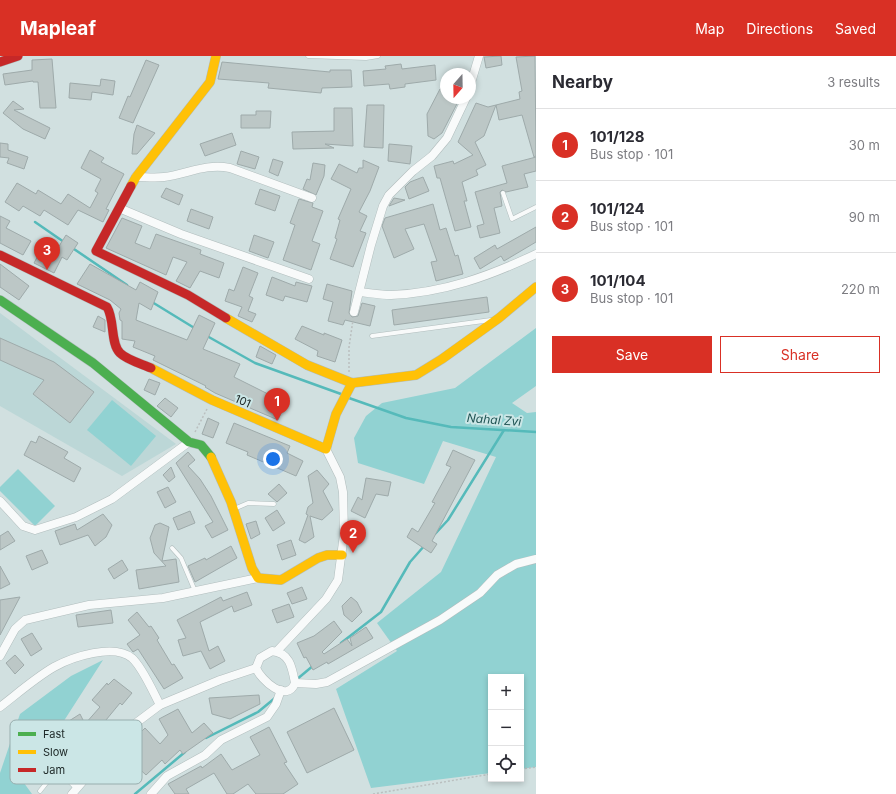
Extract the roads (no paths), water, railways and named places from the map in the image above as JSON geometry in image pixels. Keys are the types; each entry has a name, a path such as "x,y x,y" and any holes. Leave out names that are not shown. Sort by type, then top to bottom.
{"main road":[{"path":"0,62 18,56"},
{"path":"216,56 210,82 136,177 96,251 188,295 307,365 352,383 416,375 442,359 499,318 536,288"},
{"name":"101","path":"0,255 107,307 111,311 115,347 120,353 212,400 326,449"},
{"path":"0,300 93,363 189,442 201,445 207,451 218,468 252,568 258,578 281,580 318,558 328,555 342,555"},
{"path":"326,449 336,414 352,383"}],"street":[{"path":"475,68 479,56"},
{"path":"354,312 371,245 383,206 389,194 413,170 432,156 447,138 463,104"},
{"path":"136,177 165,177 208,166 219,166 230,168 312,198"},
{"path":"119,208 181,234 309,279"},
{"path":"360,292 391,295 455,286 484,277 536,254"},
{"path":"0,501 23,526 35,530 76,517 112,499 189,442"},
{"path":"277,651 333,592 338,580 344,528 343,492 340,477 326,449"},
{"path":"295,683 316,684 327,682 440,620 480,593 497,575 516,564 536,559"},
{"path":"0,656 15,629 25,620 89,605 164,598 258,578"},
{"path":"0,707 53,668 68,660 113,651 122,652 132,659 160,705"},
{"path":"272,651 277,651 288,657 295,683 292,689 287,691 271,687 258,674 256,668 260,658 272,651"},
{"path":"140,720 160,705 220,680 256,668"},
{"path":"151,794 167,776 205,754 221,740 267,717 276,704 281,690"}],"lane":[{"path":"308,56 366,58 378,56"},
{"path":"503,193 512,219 536,207"},
{"path":"372,336 499,318"},
{"path":"233,510 248,503 274,504"},
{"path":"172,548 181,558 195,591"},
{"path":"40,791 45,784"}],"waterway":[{"path":"35,222 64,242"},
{"path":"71,247 127,285"},
{"path":"152,302 196,329"},
{"path":"207,336 255,363 341,394"},
{"name":"Nahal Zvi","path":"349,398 406,418 451,427 536,432"},
{"name":"Nahal Zvi","path":"435,534 448,520 504,430"},
{"path":"341,643 381,612 410,562 425,545"},
{"path":"296,680 314,665"},
{"path":"206,738 258,712 275,698"},
{"path":"135,794 185,752"}],"place":[{"name":"101/104","path":"47,270"},
{"name":"101/128","path":"277,421"},
{"name":"101/124","path":"353,553"}]}
